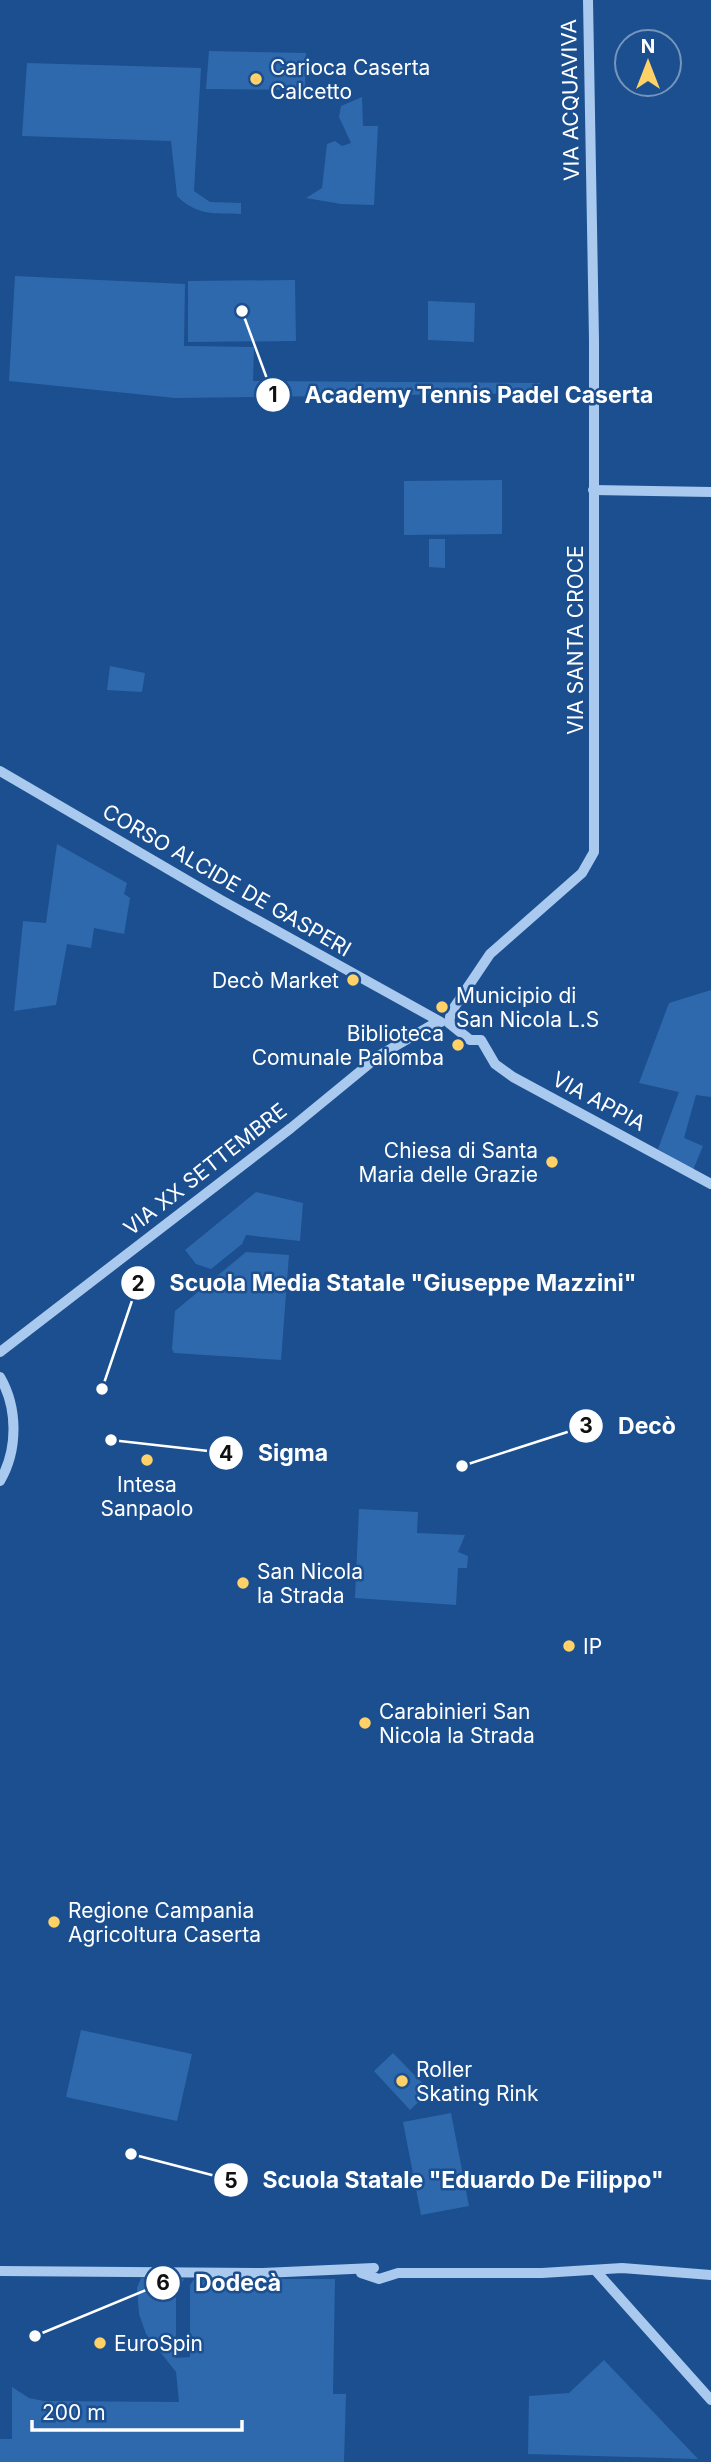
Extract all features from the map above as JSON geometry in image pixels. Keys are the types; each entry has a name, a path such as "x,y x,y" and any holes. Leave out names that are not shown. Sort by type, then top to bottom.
{"street":[{"name":"VIA ACQUAVIVA","path":"588,0 591,199"},
{"name":"VIA SANTA CROCE","path":"449,1023 451,1012 491,954 582,873 591,861 596,835 591,199"},
{"path":"593,490 711,492"},
{"name":"CORSO ALCIDE DE GASPERI","path":"0,771 221,901 437,1022"},
{"path":"437,1022 449,1023"},
{"name":"VIA XX SETTEMBRE","path":"0,1352 291,1129 380,1055 437,1022"},
{"name":"VIA APPIA","path":"449,1023 470,1040 481,1040 495,1064 513,1077 711,1184"},
{"path":"0,1377 10,1402 14,1423 9,1460 0,1481"},
{"path":"0,2271 542,2273 622,2268 711,2275"},
{"path":"596,2270 711,2400"}],"shaded area":[{"name":"Carioca Caserta Calcetto","path":"209,51 306,53 305,90 206,89"},
{"path":"27,63 201,68 194,191 210,202 241,203 241,214 199,210 177,196 171,141 22,136"},
{"path":"362,97 363,126 378,126 374,205 341,204 306,198 322,188 327,144 335,141 342,146 351,143 339,117 341,106"},
{"path":"15,276 185,284 184,346 254,347 253,381 540,383 540,393 175,398 9,381"},
{"path":"295,280 296,341 188,342 188,281"},
{"path":"428,301 475,303 474,342 428,340"},
{"path":"502,480 502,534 404,535 404,481"},
{"path":"429,539 445,539 445,568 429,567"},
{"path":"110,666 145,673 142,692 107,690"},
{"path":"57,844 127,883 124,894 130,898 124,934 94,928 91,948 67,944 56,1005 14,1011 23,921 46,923"},
{"path":"711,990 711,1097 696,1095 684,1138 703,1146 693,1170 658,1149 679,1092 639,1083 669,1003"},
{"path":"256,1192 303,1203 300,1241 246,1235 242,1244 211,1269 196,1264 185,1250"},
{"path":"246,1252 289,1255 281,1360 174,1353 175,1311"},
{"path":"359,1509 418,1512 417,1533 465,1535 458,1552 468,1556 467,1568 458,1568 456,1605 355,1598"},
{"path":"81,2030 192,2054 177,2121 66,2097"},
{"name":"Roller Skating Rink","path":"393,2053 430,2091 410,2110 374,2071"},
{"path":"451,2113 469,2206 421,2215 403,2122"},
{"path":"141,2278 184,2279 176,2294 176,2358 190,2357 190,2285 194,2279 335,2279 333,2394 346,2394 344,2462 0,2462 0,2439 12,2439 12,2387 29,2398 44,2401 179,2402 176,2372 146,2334 139,2314 137,2288"},
{"path":"604,2360 698,2459 528,2454 529,2396 569,2393"}],"place":[{"name":"Carioca Caserta Calcetto","path":"256,79"},
{"name":"Academy Tennis Padel Caserta","path":"242,311"},
{"name":"Decò Market","path":"353,980"},
{"name":"Municipio di San Nicola L.S","path":"442,1007"},
{"name":"Biblioteca Comunale Palomba","path":"458,1045"},
{"name":"Chiesa di Santa Maria delle Grazie","path":"552,1162"},
{"name":"Scuola Media Statale \"Giuseppe Mazzini\"","path":"102,1389"},
{"name":"Sigma","path":"111,1440"},
{"name":"Intesa Sanpaolo","path":"147,1460"},
{"name":"Decò","path":"462,1466"},
{"name":"San Nicola la Strada","path":"243,1583"},
{"name":"IP","path":"569,1646"},
{"name":"Carabinieri San Nicola la Strada","path":"365,1723"},
{"name":"Regione Campania Agricoltura Caserta","path":"54,1922"},
{"name":"Roller Skating Rink","path":"402,2081"},
{"name":"Scuola Statale \"Eduardo De Filippo\"","path":"131,2154"},
{"name":"Dodecà","path":"35,2336"},
{"name":"EuroSpin","path":"100,2343"}]}
